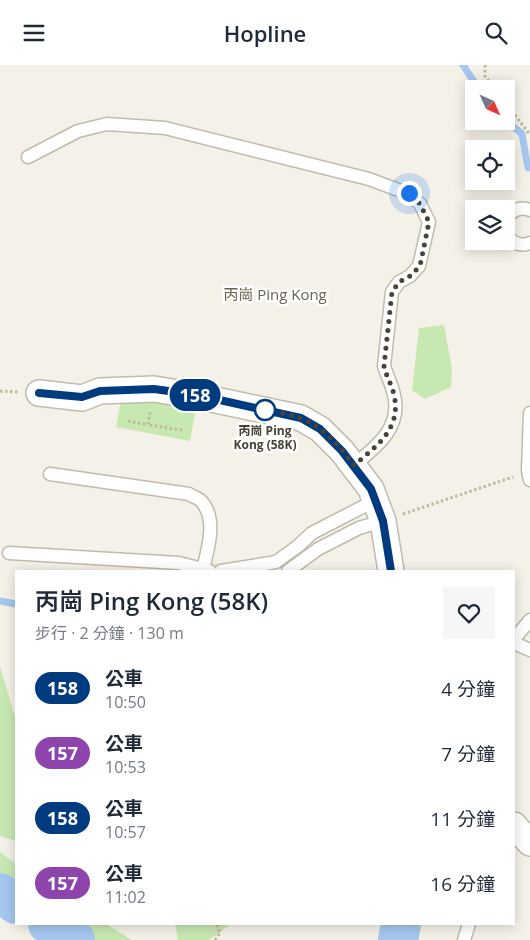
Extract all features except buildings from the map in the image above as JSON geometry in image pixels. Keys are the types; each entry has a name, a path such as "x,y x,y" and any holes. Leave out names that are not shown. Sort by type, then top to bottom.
{"street":[{"path":"39,393 82,397 100,391 154,389 197,395 301,418 320,429 342,451 371,489 380,510 391,570"},
{"path":"515,826 530,843"}],"lane":[{"path":"28,157 78,131 107,124 165,128 217,139 369,179 409,193 420,204 429,222 420,266 410,276 399,282 392,292 384,366 394,394 396,405 394,418 390,431 382,441 354,465"},
{"path":"515,211 520,209 530,210"},
{"path":"515,242 529,245"},
{"path":"529,476 530,413"},
{"path":"9,553 179,563 206,570 211,529 206,510 200,501 189,494 50,474"},
{"path":"227,570 276,562 312,533 380,510"},
{"path":"289,570 318,549 359,528 380,510"},
{"path":"515,640 530,620"},
{"path":"515,642 530,650"},
{"path":"464,940 469,925"}],"path":[{"path":"485,65 485,76 488,80"},
{"path":"515,115 530,135"},
{"path":"148,425 154,389"},
{"path":"128,421 182,430"},
{"path":"380,510 529,476"},
{"path":"215,940 220,933 217,925"}],"green space":[{"path":"444,325 452,369 451,387 425,399 412,390 419,328"},
{"path":"122,395 196,408 190,441 116,427"},
{"path":"0,666 15,715 15,841 0,836"},
{"path":"0,852 15,863 15,915 0,906"},
{"path":"30,925 108,925 132,940 54,940"},
{"path":"175,925 230,925 209,940 178,940"},
{"path":"387,925 421,925 418,940 384,940"}],"waterway":[{"path":"463,65 473,80"},
{"path":"515,128 522,134 528,168"},
{"path":"0,601 15,604"},
{"path":"0,893 15,903"},
{"path":"50,925 75,940"},
{"path":"398,940 401,925"}],"bus line":[{"name":"158","path":"39,393 82,397 100,391 154,389 197,395 301,418 311,423 320,429 342,451 371,489 383,521 391,570"}],"place":[{"name":"丙崗 Ping Kong (58K)","path":"265,410"}],"district":[{"name":"丙崗 Ping Kong","path":"275,294"}],"route":[{"path":"265,410 301,418 311,423 320,429 354,465 382,441 390,431 396,405 384,366 392,292 399,282 410,276 420,266 429,222 420,204 409,193"}]}
